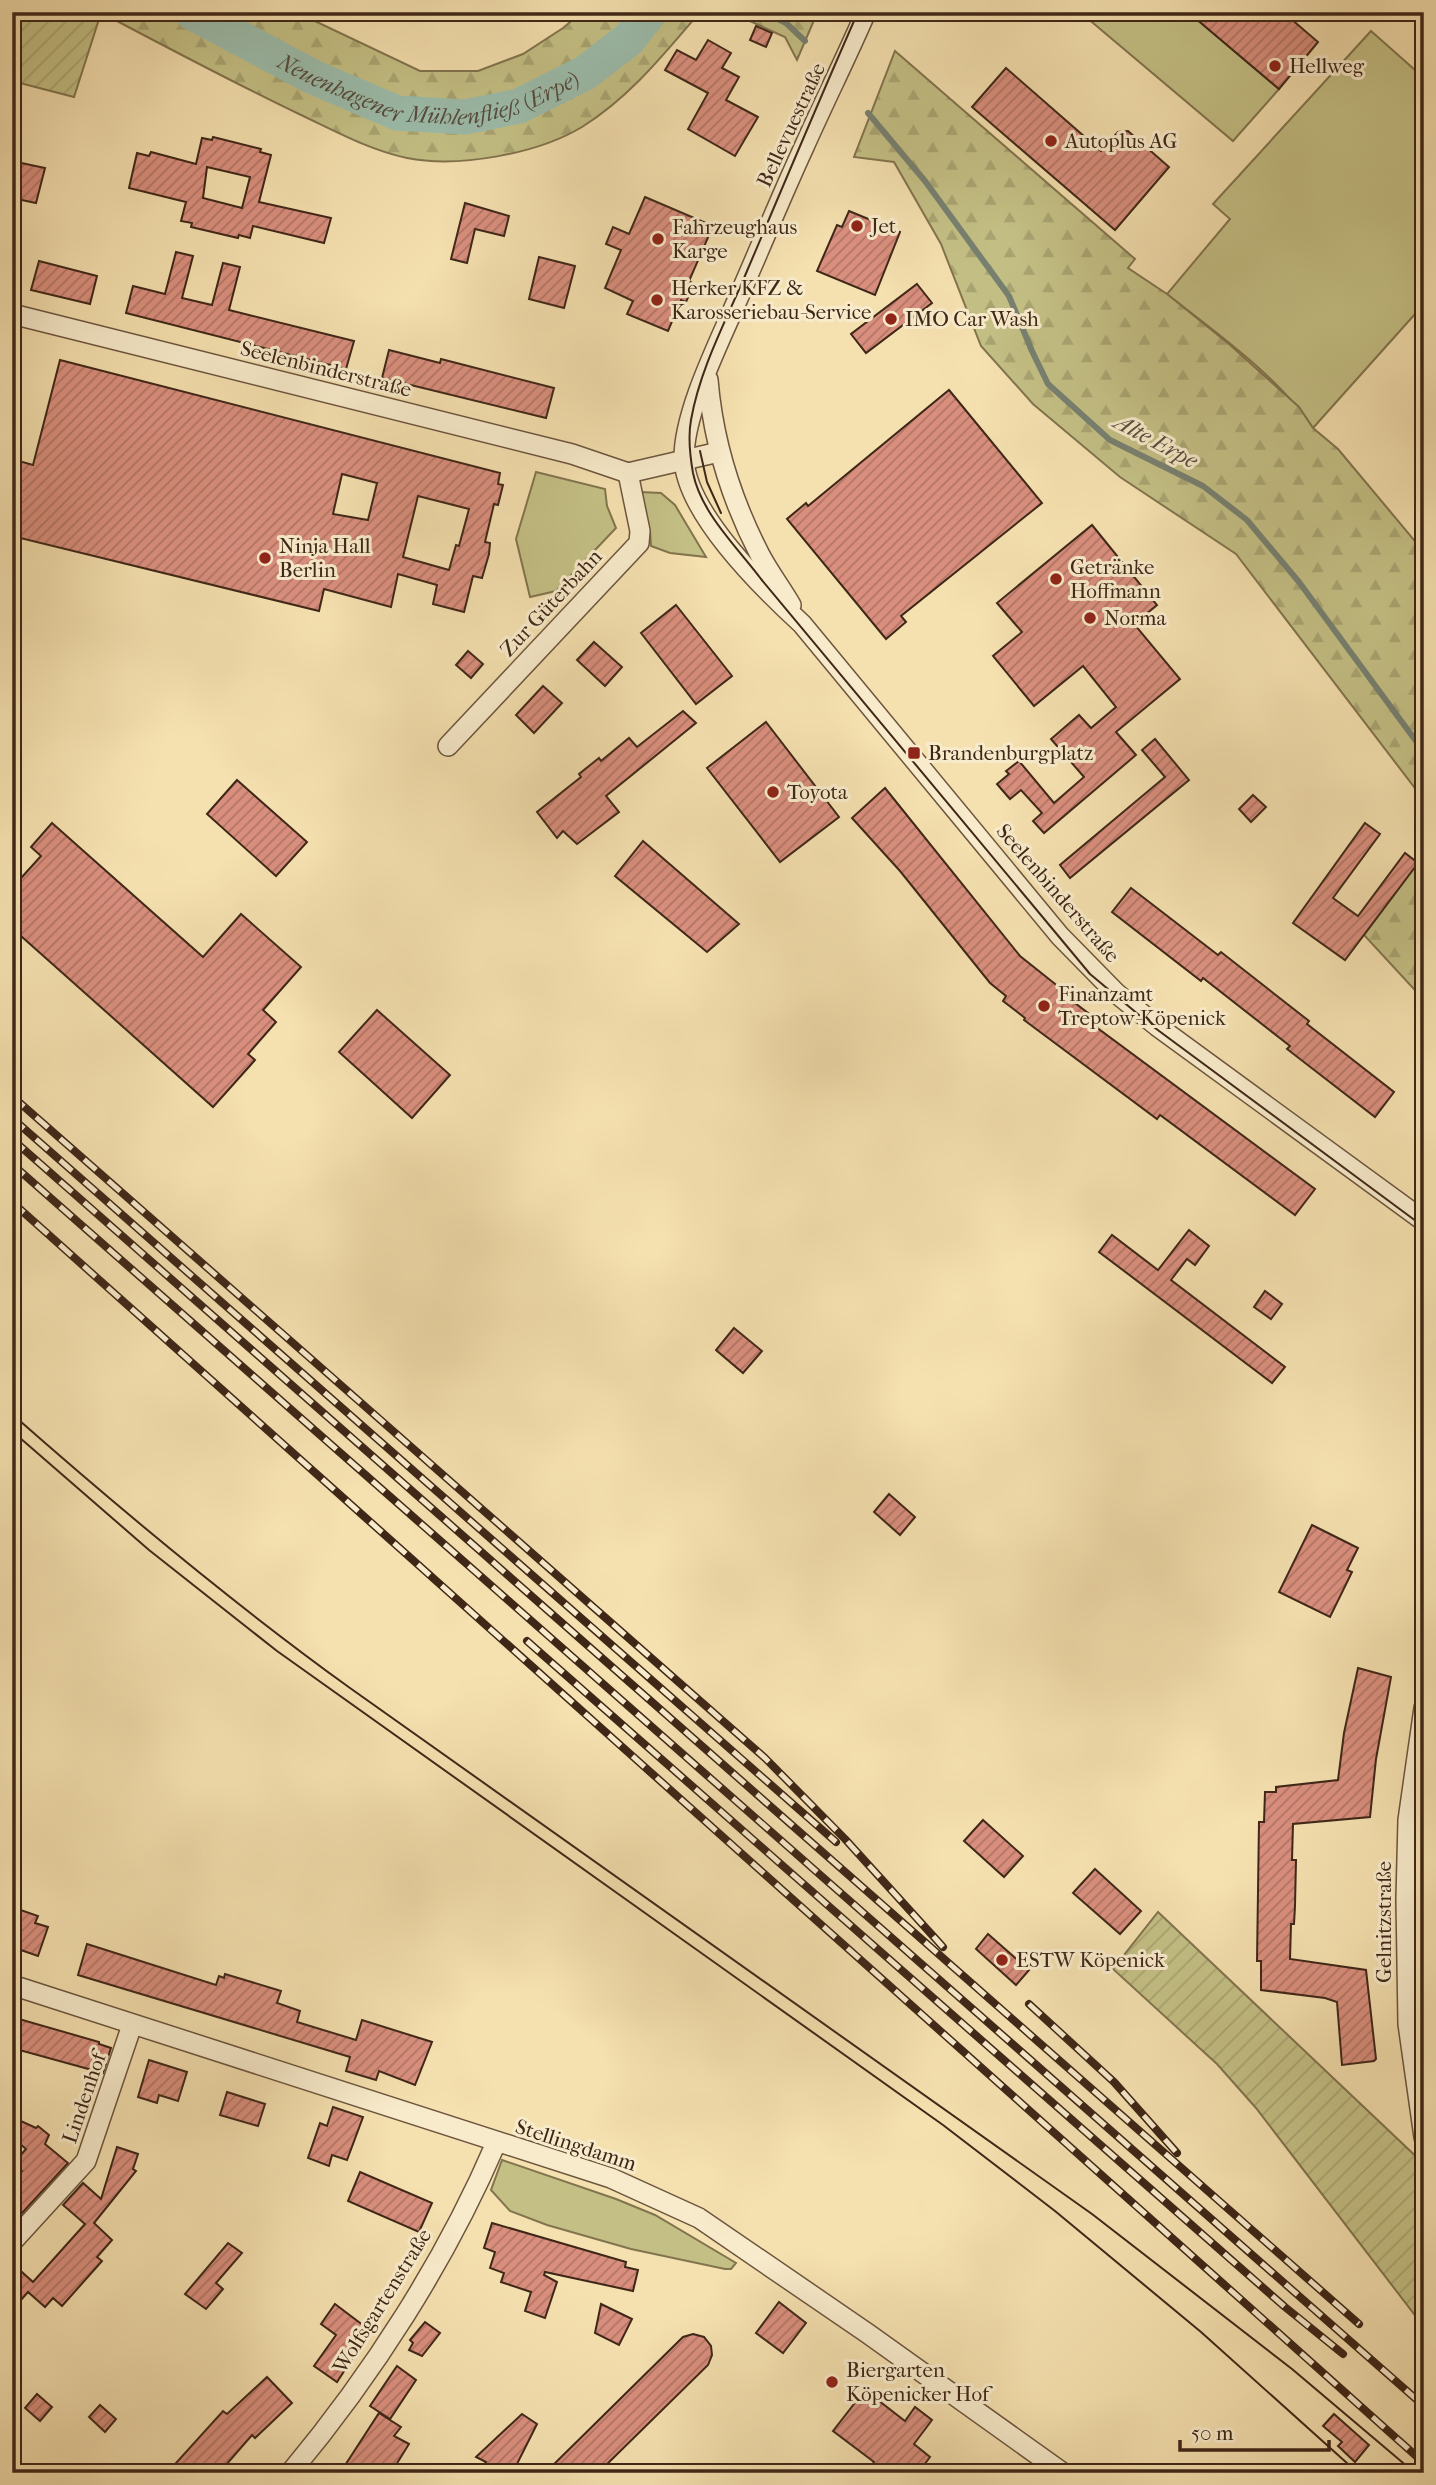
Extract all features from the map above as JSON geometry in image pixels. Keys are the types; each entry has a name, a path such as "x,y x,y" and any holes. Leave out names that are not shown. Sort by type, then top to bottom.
{"street":[{"name":"Bellevuestraße","path":"707,372 803,148 866,12"},
{"name":"Seelenbinderstraße","path":"12,314 572,454 628,473"},
{"name":"Seelenbinderstraße","path":"707,372 711,415 719,452 760,554 802,624"},
{"name":"Seelenbinderstraße","path":"707,372 690,421 684,459 693,491 710,522 765,590 802,624 1091,970 1157,1026 1424,1221"},
{"path":"628,473 719,452"},
{"name":"Zur Güterbahn","path":"448,746 639,543 640,531 628,473"},
{"name":"Gelnitzstraße","path":"1424,1708 1408,1820 1415,1899 1408,2024 1424,2137"},
{"name":"Stellingdamm","path":"12,1986 611,2178 699,2218 867,2333 1063,2473"},
{"name":"Lindenhof","path":"12,2242 86,2161 132,2025"},
{"name":"Wolfsgartenstraße","path":"290,2473 327,2429 403,2317 475,2189 496,2143"}],"green space":[{"path":"12,12 101,13 74,97 12,81"},
{"path":"100,12 296,12 420,71 478,71 523,54 582,12 700,12 631,89 582,127 543,145 521,151 473,160 428,161 379,150 352,139"},
{"path":"730,12 802,12 815,18 797,60 785,37"},
{"path":"1080,12 1188,12 1279,89 1233,141"},
{"path":"1371,31 1424,78 1424,304 1313,428 1265,373 1167,294 1230,219 1213,204"},
{"path":"895,51 1135,259 1128,268 1167,294 1229,344 1299,407 1313,428 1338,449 1424,552 1424,800 1236,554 1120,477 1033,404 981,346 941,244 894,162 854,157"},
{"path":"536,472 605,489 607,506 616,528 556,591 530,597 516,539"},
{"path":"640,492 661,493 675,505 706,557 670,553 651,546"},
{"path":"1424,855 1424,1000 1364,935"},
{"path":"1158,1912 1424,2164 1424,2327 1256,2108 1217,2064 1113,1969"},
{"path":"502,2160 655,2215 736,2263 731,2269 725,2269 631,2249 547,2225 510,2211 491,2190"}],"building":[{"name":"Hellweg","path":"1188,12 1283,12 1318,42 1279,89"},
{"path":"756,26 772,33 766,47 750,40"},
{"path":"708,40 731,53 722,68 739,77 726,100 758,117 735,156 688,129 708,93 665,70 677,50 696,60"},
{"name":"Autoplus AG","path":"1006,68 1101,151 1118,132 1128,131 1169,167 1115,230 972,107"},
{"path":"213,137 261,149 260,152 271,155 259,202 331,218 324,243 253,226 250,238 239,235 238,238 191,227 192,223 181,221 186,202 129,188 137,153 149,156 151,152 196,164 202,138 212,140","holes":["207,167 250,177 242,208 203,198"]},
{"path":"12,161 45,168 36,203 12,198"},
{"path":"645,197 713,226 689,281 694,284 686,302 681,300 668,331 627,314 633,301 605,288 621,250 606,244 613,227 629,234"},
{"path":"465,203 509,216 504,236 475,229 467,263 451,259"},
{"path":"849,211 900,232 875,295 817,271 837,225 842,227"},
{"path":"176,252 193,256 182,298 212,305 223,263 240,267 229,310 354,341 346,369 126,313 133,286 165,294"},
{"path":"539,257 575,266 564,308 529,299"},
{"path":"39,261 97,276 90,304 31,290"},
{"name":"IMO Car Wash","path":"917,284 932,303 866,353 851,334"},
{"path":"389,350 440,363 441,359 554,388 546,418 382,378"},
{"path":"60,360 500,473 498,484 503,485 498,505 494,504 485,542 490,543 482,578 473,576 464,612 433,604 437,585 398,574 391,607 324,589 319,611 12,536 12,459 33,465","holes":["342,474 377,483 368,520 333,514","418,496 469,509 449,570 403,557"]},
{"path":"949,390 1042,503 901,616 906,622 886,639 787,519 806,503 808,506"},
{"path":"1092,525 1157,605 1134,624 1180,679 1116,732 1136,755 1044,833 1033,821 1042,813 1021,790 1010,799 997,784 1009,774 1006,771 1019,761 1054,803 1084,777 1051,739 1079,715 1091,728 1116,707 1083,666 1034,706 993,656 1022,632 997,603"},
{"path":"676,605 732,676 696,704 641,633"},
{"path":"594,642 622,667 605,686 577,660"},
{"path":"468,651 483,664 471,678 456,665"},
{"path":"543,686 562,703 534,733 516,715"},
{"path":"683,711 696,723 606,796 619,812 577,844 563,831 557,838 537,812 581,777 579,774 599,758 601,761 629,738 637,747"},
{"name":"Toyota","path":"766,722 839,817 780,862 707,768"},
{"path":"1155,739 1189,780 1070,878 1060,865 1165,777 1142,750"},
{"path":"237,780 307,842 276,876 207,814"},
{"name":"Finanzamt Treptow-Köpenick","path":"885,788 1020,956 1092,1016 1088,1021 1315,1189 1295,1215 1160,1115 1157,1119 1024,1020 1025,1018 1003,1001 1006,996 990,983 900,871 852,818"},
{"path":"1253,795 1266,807 1251,822 1239,809"},
{"path":"52,823 203,957 241,914 301,967 263,1010 276,1022 248,1054 255,1060 213,1107 12,928 12,888 41,856 31,847"},
{"path":"1365,823 1380,834 1333,898 1358,916 1405,853 1418,863 1345,960 1293,923"},
{"path":"643,841 739,924 707,952 615,876"},
{"path":"1131,888 1218,955 1221,952 1394,1092 1375,1117 1287,1049 1290,1046 1203,978 1201,981 1112,912"},
{"path":"377,1010 450,1075 412,1118 339,1052"},
{"path":"1189,1230 1209,1246 1195,1265 1187,1259 1171,1280 1285,1367 1272,1383 1099,1252 1112,1235 1158,1270"},
{"path":"1265,1291 1282,1304 1271,1319 1254,1307"},
{"path":"734,1328 762,1351 743,1373 716,1350"},
{"path":"889,1494 915,1517 900,1535 874,1512"},
{"path":"1312,1525 1358,1548 1347,1570 1352,1572 1330,1617 1279,1592"},
{"path":"1358,1668 1391,1677 1376,1759 1370,1817 1293,1824 1292,1860 1296,1860 1295,1906 1294,1924 1291,1924 1290,1959 1366,1970 1376,2059 1342,2065 1337,2002 1261,1990 1261,1961 1257,1961 1259,1822 1264,1822 1265,1792 1276,1792 1276,1787 1338,1780 1344,1733"},
{"path":"983,1820 1023,1856 1004,1877 964,1841"},
{"path":"1095,1869 1141,1911 1120,1934 1073,1893"},
{"path":"12,1907 38,1916 35,1923 48,1927 38,1956 12,1947"},
{"name":"ESTW Köpenick","path":"988,1934 1029,1970 1016,1985 976,1949"},
{"path":"87,1944 216,1985 219,1976 224,1978 225,1974 281,1991 277,2003 300,2011 297,2022 356,2040 362,2020 432,2042 415,2085 379,2071 376,2080 346,2071 350,2057 78,1975"},
{"path":"12,2017 99,2042 111,2048 103,2073 12,2048"},
{"path":"149,2060 187,2072 178,2101 159,2095 157,2103 138,2097"},
{"path":"227,2092 265,2104 258,2126 220,2115"},
{"path":"333,2107 363,2117 347,2160 332,2155 329,2166 308,2158 320,2123 327,2126"},
{"path":"12,2117 36,2128 38,2126 49,2135 45,2144 68,2163 12,2224 12,2183 22,2171 13,2164 26,2149 12,2137"},
{"path":"117,2147 138,2154 133,2169 136,2171 94,2223 112,2240 97,2257 102,2261 62,2306 53,2298 45,2307 28,2292 12,2310 12,2263 33,2282 85,2224 63,2205 83,2183 101,2199"},
{"path":"360,2172 432,2203 419,2232 348,2201"},
{"path":"492,2223 626,2262 625,2267 638,2270 633,2291 545,2272 544,2275 557,2282 545,2318 525,2311 531,2292 501,2282 504,2273 490,2268 495,2252 484,2248"},
{"path":"228,2243 242,2253 216,2283 223,2289 206,2309 185,2294"},
{"path":"779,2302 806,2323 783,2353 756,2333"},
{"path":"335,2304 368,2329 361,2340 363,2342 337,2382 314,2366 336,2335 321,2324"},
{"path":"601,2304 632,2319 619,2345 595,2333"},
{"path":"425,2322 440,2333 422,2356 409,2350 413,2343 410,2340"},
{"path":"693,2334 704,2337 711,2346 712,2355 708,2365 598,2473 545,2473 683,2337"},
{"path":"397,2366 416,2380 390,2419 370,2406"},
{"path":"267,2377 292,2403 255,2438 252,2435 219,2473 167,2473 223,2411 227,2414"},
{"path":"865,2390 905,2421 915,2407 932,2420 914,2444 930,2457 918,2473 866,2473 874,2462 833,2431"},
{"path":"37,2394 52,2407 40,2421 25,2408"},
{"path":"100,2405 116,2419 105,2432 89,2417"},
{"path":"379,2413 401,2427 394,2436 409,2444 391,2473 340,2473"},
{"path":"522,2414 537,2424 515,2468 509,2473 479,2473 486,2462 476,2457"},
{"path":"1334,2414 1369,2445 1355,2462 1338,2446 1342,2442 1323,2426"}],"waterway":[{"name":"Neuenhagener Mühlenfließ (Erpe)","path":"191,12 313,77 397,113 465,117 519,106 585,73 628,40 650,12"},
{"name":"Alte Erpe","path":"764,12 786,23 805,41"},
{"name":"Alte Erpe","path":"868,113 925,181 1009,296 1048,384 1110,440 1203,486 1247,520 1299,582 1424,752"}],"tram line":[{"path":"858,12 701,382 691,420 690,439 697,488 721,529 761,579 1090,974 1151,1025 1424,1227"},
{"path":"700,451 707,482 721,513"},
{"path":"12,1414 178,1555 306,1656 1092,2214 1292,2369 1415,2473"},
{"path":"12,1431 149,1550 277,1651 943,2125 1055,2211 1201,2332 1358,2473"}],"railway":[{"path":"12,1096 765,1758 845,1839 943,1947"},
{"path":"12,1118 836,1842"},
{"path":"12,1139 1359,2324"},
{"path":"12,1164 1424,2406"},
{"path":"12,1202 1424,2463"},
{"path":"527,1641 1285,2307 1343,2354"},
{"path":"1029,2004 1114,2082 1177,2153"}],"place":[{"name":"Hellweg","path":"1275,66"},
{"name":"Autoplus AG","path":"1051,141"},
{"name":"Jet","path":"857,226"},
{"name":"Fahrzeughaus Karge","path":"658,239"},
{"name":"Herker KFZ & Karosseriebau-Service","path":"657,300"},
{"name":"IMO Car Wash","path":"891,319"},
{"name":"Ninja Hall Berlin","path":"265,558"},
{"name":"Getränke Hoffmann","path":"1056,579"},
{"name":"Norma","path":"1090,618"},
{"name":"Brandenburgplatz","path":"914,753"},
{"name":"Toyota","path":"773,792"},
{"name":"Finanzamt Treptow-Köpenick","path":"1044,1006"},
{"name":"ESTW Köpenick","path":"1002,1960"},
{"name":"Biergarten Köpenicker Hof","path":"832,2382"}]}
